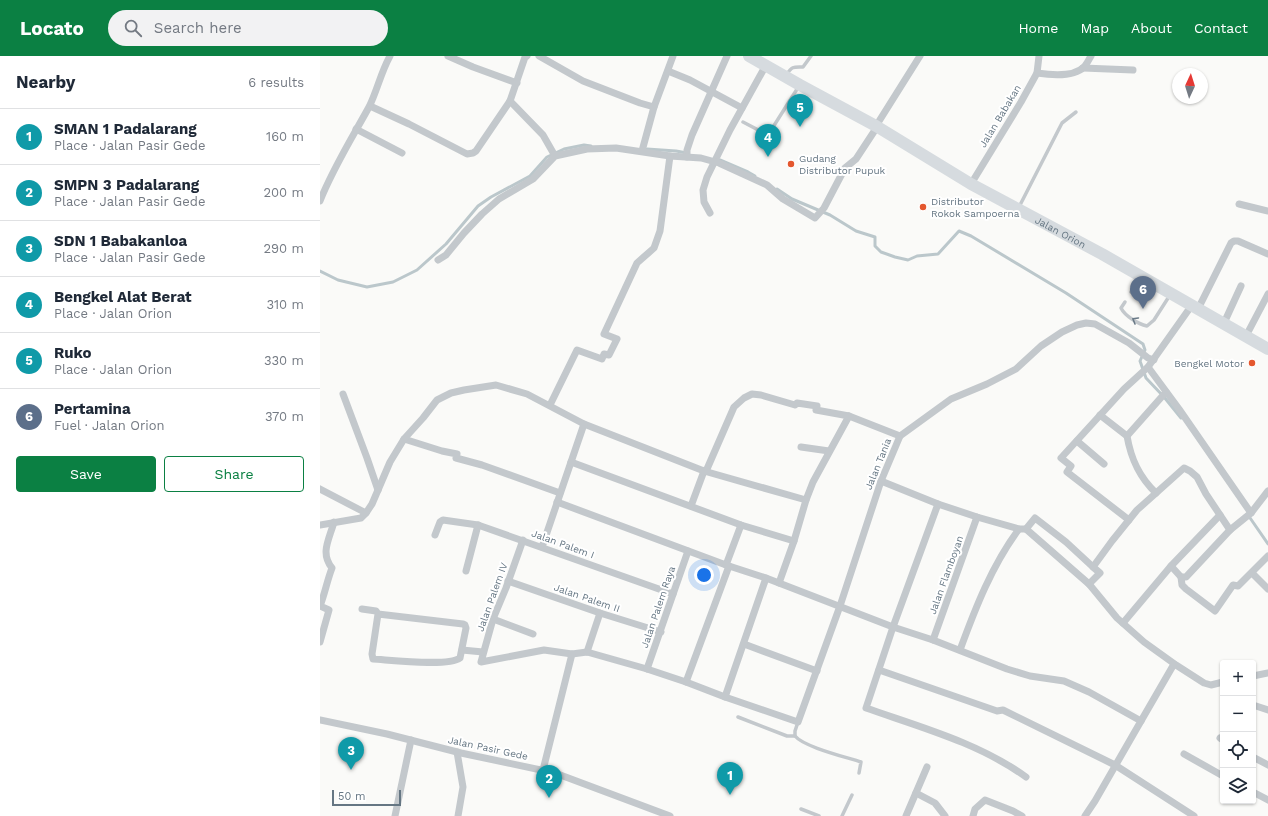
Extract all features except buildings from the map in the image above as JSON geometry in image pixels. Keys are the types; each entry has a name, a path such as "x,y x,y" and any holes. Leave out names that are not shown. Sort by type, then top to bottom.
{"highway":[{"name":"Jalan Orion","path":"749,56 876,127 971,184 1102,254 1268,349"}],"street":[{"path":"320,201 327,182 370,106 383,69 390,56"},
{"path":"448,56 517,83"},
{"path":"370,106 467,154 471,154 480,145 510,101 525,57 527,56"},
{"path":"538,56 583,81 654,107"},
{"path":"643,149 654,107 673,56"},
{"path":"687,154 692,135 727,56"},
{"path":"438,260 446,254 464,232 482,214 499,199 533,179 554,154 587,149 643,149 670,156 687,154 701,158 715,159 767,185 783,199 816,218 824,208 845,168 856,159 920,56"},
{"name":"Jalan Babakan","path":"971,184 1037,73 1038,56"},
{"path":"1083,68 1091,56"},
{"path":"710,213 704,202 703,190 707,177 715,159 766,65"},
{"path":"1037,73 1062,75 1083,68 1133,70"},
{"path":"668,71 690,80 742,108"},
{"path":"510,101 543,135 554,154"},
{"path":"356,129 402,153"},
{"path":"550,405 577,350 602,359 604,354 609,356 613,348 617,338 604,334 637,263 654,248 659,237 670,156"},
{"path":"1239,204 1268,211"},
{"path":"1129,520 1067,472 1071,466 1062,458 1124,389 1145,370 1151,359 1195,307 1231,243 1238,241 1268,254"},
{"path":"1224,323 1241,286"},
{"path":"1246,336 1268,294"},
{"name":"Jalan Tania","path":"798,722 840,606 881,482 900,436 951,399 988,384 1016,369 1042,346 1062,332 1077,325 1086,323 1095,324 1129,343 1151,359"},
{"path":"1145,370 1179,409 1250,513"},
{"path":"320,524 361,518 366,514 390,462 404,439 438,400 451,393 487,385 501,385 527,394 584,424 704,471 806,500"},
{"path":"1126,436 1158,398 1165,392"},
{"path":"343,394 368,458 378,490"},
{"path":"691,506 704,471 707,469 734,407 744,398 752,394 761,395 795,405 797,403 817,406 816,410 849,416 900,436"},
{"path":"1100,415 1126,436 1130,454 1138,471 1148,486 1156,493"},
{"path":"779,583 813,482 849,416"},
{"path":"542,547 584,424"},
{"path":"404,439 456,454 456,458 482,465 560,493"},
{"path":"1077,441 1104,464"},
{"path":"801,448 829,451"},
{"path":"571,462 741,525 794,541"},
{"path":"1093,567 1137,510 1184,468 1190,470 1197,477 1206,494 1230,530"},
{"path":"881,482 938,504 977,517 1022,529 1089,584 1123,623 1144,642 1174,664 1207,684 1220,684"},
{"path":"320,489 366,514"},
{"path":"1181,577 1186,577 1230,530 1250,513 1268,491"},
{"path":"557,502 688,551 766,578 1007,669 1030,676 1064,681 1089,692 1141,721"},
{"path":"938,504 893,627 866,708 970,746 1017,770 1026,777"},
{"path":"1123,623 1171,566 1220,515"},
{"name":"Jalan Flamboyan","path":"933,640 959,572 977,517"},
{"path":"960,650 980,599 999,562 1022,529 1035,518 1066,542 1100,573 1089,584"},
{"name":"Jalan Palem I","path":"435,535 440,522 444,520 478,524 673,594"},
{"path":"320,642 329,610 320,606 326,592 326,586 332,568 326,561 324,553 334,522"},
{"path":"466,571 478,524"},
{"path":"686,682 741,525"},
{"name":"Jalan Palem IV","path":"523,540 493,620 481,662 544,650 572,654"},
{"name":"Jalan Palem Raya","path":"647,669 688,551"},
{"path":"1171,566 1181,577 1182,585 1215,611 1233,585 1238,586 1268,556"},
{"path":"1252,573 1268,589"},
{"path":"724,697 744,644 766,578"},
{"name":"Jalan Palem II","path":"508,581 600,613 661,632"},
{"path":"362,609 376,611 378,614 465,625 466,628 460,658 456,661 413,662 373,659 372,654 378,614"},
{"path":"587,652 600,613"},
{"path":"493,620 533,634"},
{"path":"744,644 817,671"},
{"path":"462,650 483,652"},
{"path":"543,770 572,654 587,652 647,669 798,722"},
{"path":"1085,816 1093,805 1174,664"},
{"path":"879,670 997,711 1003,710 1115,765 1194,816"},
{"path":"1256,675 1268,673"},
{"path":"1256,706 1268,710"},
{"name":"Jalan Pasir Gede","path":"320,720 411,740 457,752 543,770 670,816"},
{"path":"395,816 411,740"},
{"path":"457,752 463,787 458,816"},
{"path":"1184,754 1220,774"},
{"path":"1256,759 1268,765"},
{"path":"906,816 927,767"},
{"path":"916,793 935,803 945,816"},
{"path":"1256,794 1268,800"},
{"path":"973,816 975,809 985,800 1022,816"}],"lane":[{"path":"786,77 791,68 803,67 811,56"},
{"path":"743,122 768,136 800,85"},
{"path":"1018,210 1062,123 1076,112"},
{"path":"1131,292 1141,277"},
{"path":"1125,302 1121,308 1122,311 1132,319 1147,326 1154,320 1171,294"},
{"path":"738,717 787,736 794,736 798,741 861,762 862,764 859,773"},
{"name":"Jalan Tania","path":"794,736 798,722"},
{"path":"842,816 852,795"},
{"path":"801,809 819,816"}],"waterway":[{"path":"320,271 338,280 367,287 393,282 417,270 446,244 478,206 491,197 530,176 547,157 564,149 584,145 591,146"},
{"path":"647,149 687,153"},
{"path":"720,160 755,176"},
{"path":"777,189 792,199 830,215 856,231 875,237 875,246 881,252 895,257 908,260 917,256 938,254 959,231 971,236 1066,293 1143,344 1145,350 1140,361 1146,378 1181,418"},
{"path":"1248,515 1268,544"}],"place":[{"name":"Ruko","path":"800,127"},
{"name":"Bengkel Alat Berat","path":"768,157"},
{"name":"Gudang Distributor Pupuk","path":"791,164"},
{"name":"Distributor Rokok Sampoerna","path":"923,207"},
{"name":"Pertamina","path":"1143,309"},
{"name":"Bengkel Motor","path":"1252,363"},
{"name":"SDN 1 Babakanloa","path":"351,770"},
{"name":"SMAN 1 Padalarang","path":"730,795"},
{"name":"SMPN 3 Padalarang","path":"549,798"}]}
